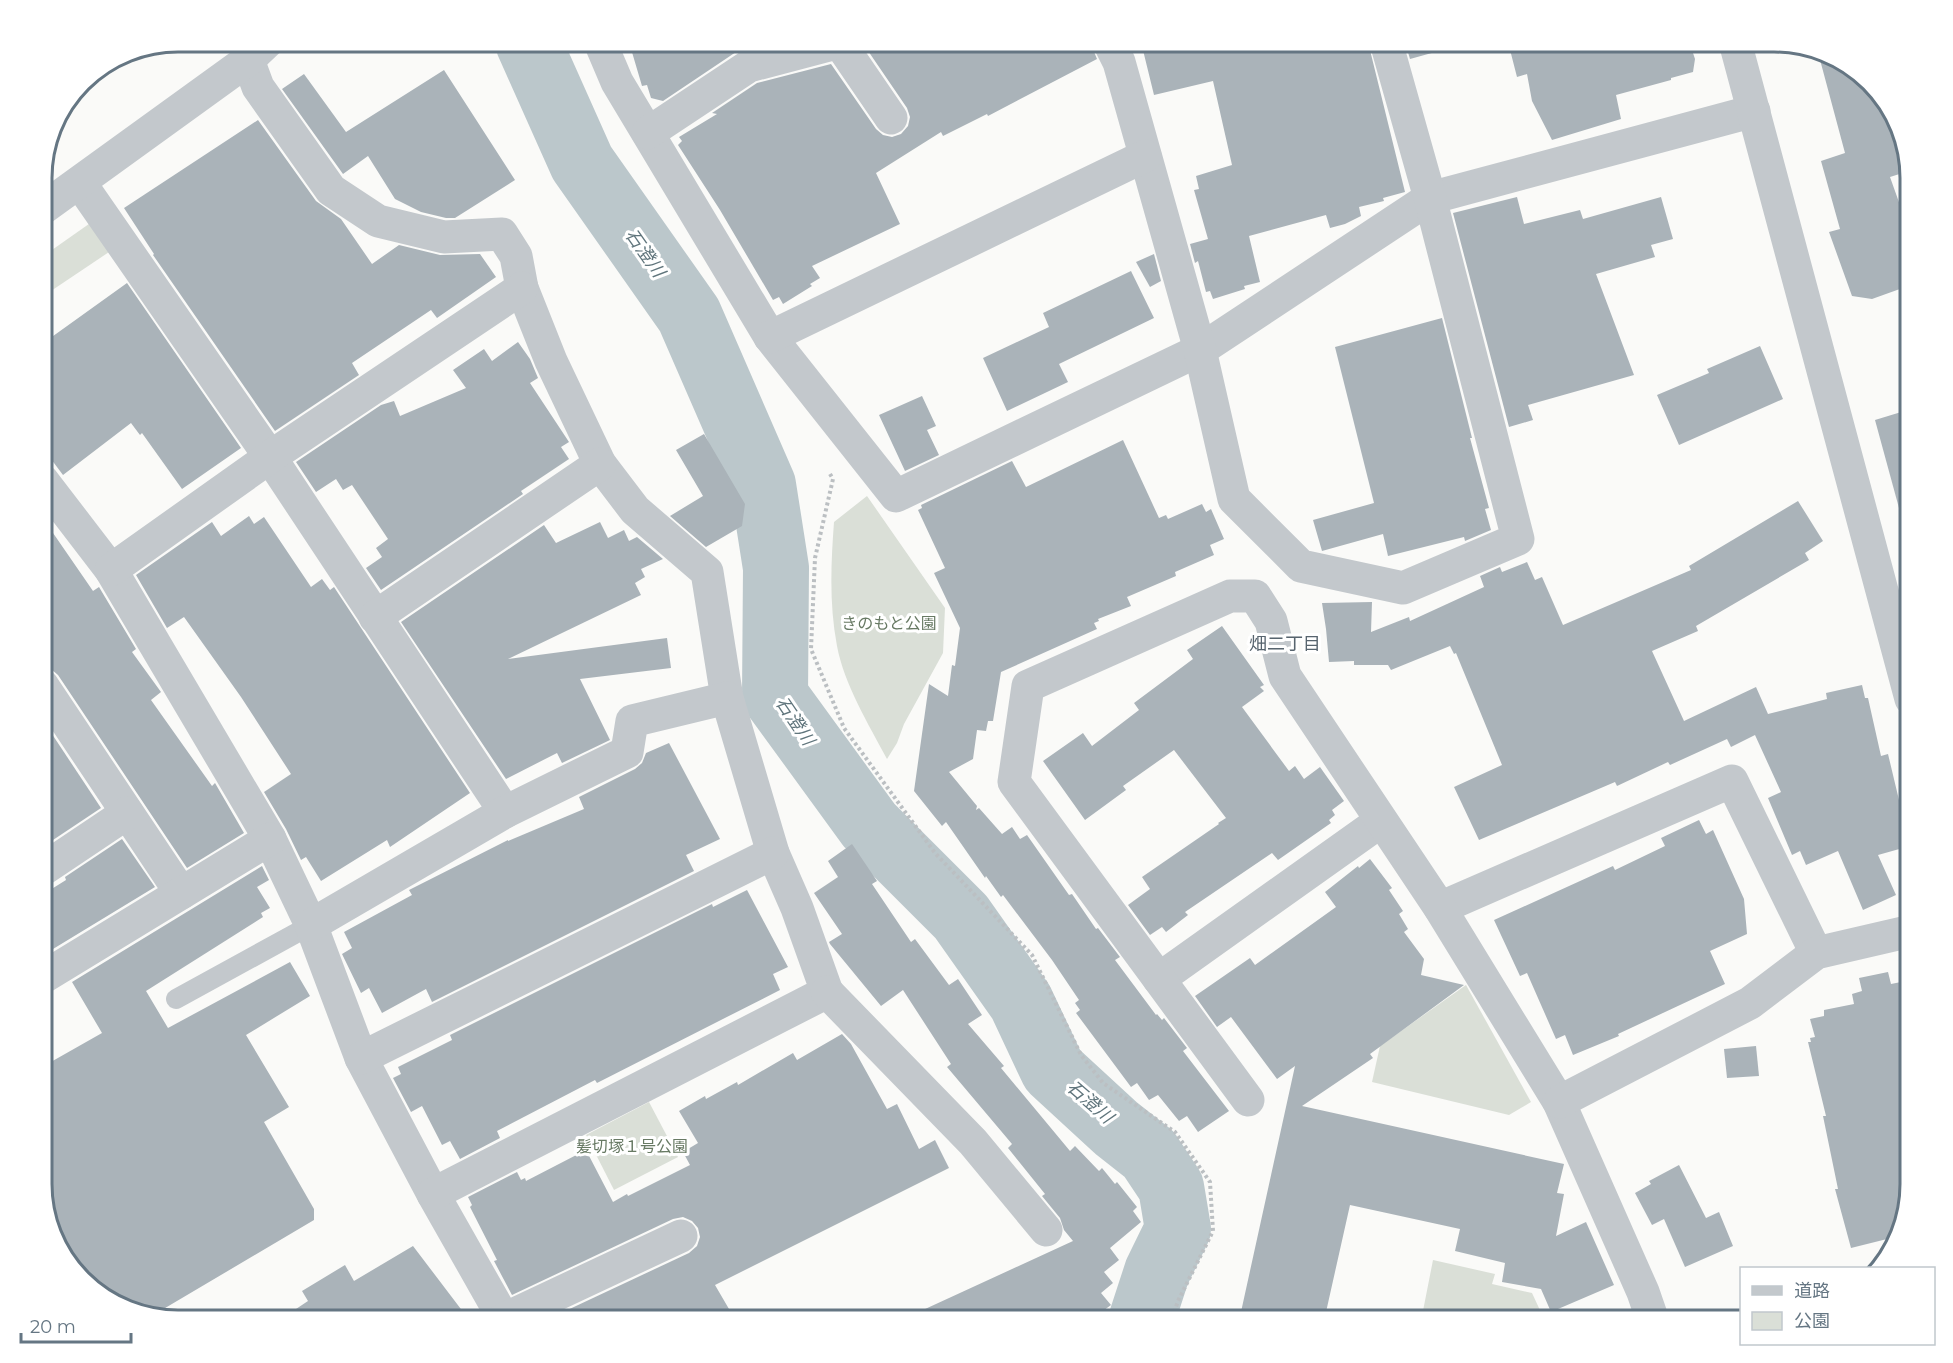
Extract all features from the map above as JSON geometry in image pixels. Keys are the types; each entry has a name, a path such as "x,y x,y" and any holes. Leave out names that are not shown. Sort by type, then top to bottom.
{"street":[{"path":"1114,52 1119,62 1200,350 1234,499 1301,566 1403,588 1518,539 1430,198 1389,52"},
{"path":"1738,52 1900,658"},
{"path":"53,201 255,53"},
{"path":"258,53 258,87 331,190 378,221 444,237 502,234 516,256 522,288 551,362 600,464 635,510 708,572 727,698 773,853 798,909 827,992 973,1142 1046,1230"},
{"path":"605,53 617,82 770,337 896,495 1200,350 1430,198 1754,111"},
{"path":"648,133 749,66 799,53"},
{"path":"846,53 891,118"},
{"path":"770,337 1145,156"},
{"path":"80,183 270,457 505,812"},
{"path":"111,570 270,457 522,288"},
{"path":"375,617 600,464"},
{"path":"53,494 111,570 270,839 311,925 361,1058 433,1194 498,1310"},
{"path":"1248,1100 1014,782 1028,686 1230,596 1255,596 1271,621 1286,676 1440,908 1559,1102 1649,1310"},
{"path":"311,925 505,812 627,752 632,721 727,698"},
{"path":"53,701 181,893"},
{"path":"1440,908 1732,781 1816,953"},
{"path":"53,863 128,813"},
{"path":"1159,979 1381,821"},
{"path":"53,971 270,839"},
{"path":"361,1058 773,853"},
{"path":"1559,1102 1750,1003 1816,953 1900,934"},
{"path":"433,1194 827,992"},
{"path":"525,1310 681,1236"}],"lane":[{"path":"176,999 311,925"}],"path":[{"path":"827,469 833,479 815,558 811,649 844,728 935,853 1032,955 1081,1055 1103,1083 1175,1132 1210,1182 1213,1231 1175,1310"}],"green space":[{"path":"96,219 115,248 53,290 53,249"},
{"name":"きのもと公園","path":"867,496 945,608 943,653 887,759 845,675 837,646 833,615 834,522"},
{"path":"1466,985 1531,1102 1509,1115 1372,1082 1380,1046"},
{"name":"髪切塚１号公園","path":"649,1102 678,1157 614,1190 586,1135"},
{"path":"1433,1260 1495,1274 1492,1284 1532,1293 1540,1310 1423,1310"}],"building":[{"path":"1094,52 1097,59 988,116 987,114 943,136 941,132 876,173 900,224 812,266 820,278 810,284 812,286 783,304 779,297 773,300 720,210 678,145 682,141 679,137 717,114 712,113 757,83 831,64 876,129 883,135 892,137 901,134 908,126 910,117 907,108 869,53"},
{"path":"1144,52 1371,52 1405,192 1383,198 1384,201 1359,207 1361,216 1345,224 1330,228 1326,215 1249,236 1260,282 1213,299 1210,291 1206,292 1198,261 1195,263 1190,244 1208,239 1194,190 1199,189 1196,176 1232,165 1213,81 1154,95"},
{"path":"1408,52 1435,52 1410,59"},
{"path":"1511,52 1693,52 1695,59 1693,72 1616,95 1621,119 1552,140 1532,101 1527,74 1517,77"},
{"path":"632,53 735,53 663,101 651,98 647,85 642,86"},
{"path":"1820,61 1845,74 1869,95 1884,115 1896,146 1900,174 1890,177 1900,205 1900,289 1872,299 1852,296 1829,232 1840,229 1821,161 1845,153"},
{"path":"444,70 515,180 455,218 421,212 395,199 368,156 343,174 282,89 304,74 346,132"},
{"path":"258,120 316,201 341,219 372,264 399,245 440,255 480,254 496,277 437,318 431,310 352,363 359,375 275,431 153,255 124,208"},
{"path":"1517,197 1524,224 1580,210 1583,219 1661,197 1673,239 1651,245 1655,257 1596,274 1634,375 1528,405 1533,420 1509,427 1453,213"},
{"path":"1154,254 1161,281 1150,287 1136,262"},
{"path":"1131,271 1154,318 1059,364 1068,382 1007,411 983,358 1049,327 1043,313"},
{"path":"127,283 241,448 182,489 142,433 140,435 131,423 63,475 53,462 53,336"},
{"path":"1442,318 1489,508 1485,509 1491,530 1465,541 1464,537 1388,556 1383,534 1322,551 1313,520 1374,503 1335,347"},
{"path":"518,342 530,359 538,378 530,383 569,442 561,447 569,459 521,491 523,494 381,590 366,568 382,557 376,548 388,539 352,485 343,490 336,479 316,492 296,462 381,405 394,401 400,416 466,388 453,370 484,349 492,361"},
{"path":"1760,346 1783,399 1679,445 1657,395 1709,373 1707,369"},
{"path":"922,396 936,426 927,430 939,455 905,471 879,415"},
{"path":"1900,412 1900,512 1875,420"},
{"path":"704,434 745,504 742,526 706,547 670,516 703,496 676,450"},
{"path":"1123,440 1159,518 1166,515 1168,519 1202,504 1206,512 1211,509 1224,539 1210,545 1214,555 1175,572 1176,576 1127,597 1131,606 1098,619 1099,621 1094,623 1097,629 1001,672 993,721 988,721 986,731 977,730 973,759 949,772 977,806 976,810 979,808 1002,834 1012,827 1020,839 1027,835 1069,895 1072,894 1096,929 1098,928 1120,957 1115,960 1156,1015 1162,1020 1164,1018 1187,1048 1183,1051 1229,1111 1198,1132 1187,1116 1179,1121 1158,1095 1149,1100 1137,1083 1131,1087 1076,1013 1080,1010 1075,1003 1079,1000 1052,960 1003,895 1001,897 986,876 985,878 946,822 942,826 914,791 929,684 948,696 960,628 934,573 945,568 918,510 922,508 921,505 1012,461 1026,487"},
{"path":"1798,501 1823,541 1805,553 1809,560 1696,626 1698,631 1652,651 1684,721 1756,687 1768,714 1827,699 1826,693 1862,685 1865,698 1868,698 1881,756 1888,754 1900,804 1900,849 1878,855 1896,895 1863,910 1838,851 1806,865 1800,851 1792,855 1768,798 1781,792 1755,735 1731,747 1727,739 1670,765 1668,762 1617,786 1615,782 1479,840 1454,787 1502,765 1456,653 1454,654 1450,646 1391,670 1388,665 1354,665 1354,661 1329,662 1322,603 1372,602 1371,632 1409,617 1410,621 1484,587 1480,576 1500,567 1502,572 1527,562 1535,580 1542,577 1563,625 1691,570 1689,566"},
{"path":"249,516 254,524 264,517 311,587 322,579 330,590 334,587 470,793 390,847 387,840 321,881 306,857 301,860 264,792 291,774 241,697 184,617 167,628 136,575 212,522 221,536"},
{"path":"600,522 608,538 624,530 629,541 637,537 663,559 641,569 645,577 635,583 641,595 508,659 667,638 671,668 580,679 610,740 562,763 557,753 506,779 401,622 544,525 556,543"},
{"path":"53,533 93,591 99,587 136,649 132,652 161,692 151,700 212,786 215,783 244,833 187,868 53,671"},
{"path":"1222,626 1264,685 1260,687 1264,691 1242,707 1289,771 1295,766 1304,779 1320,767 1344,801 1332,810 1335,815 1329,820 1331,823 1278,860 1272,853 1185,912 1188,915 1166,932 1162,927 1150,935 1128,905 1150,889 1142,877 1226,818 1174,750 1123,786 1126,790 1085,820 1043,761 1083,733 1092,746 1139,710 1134,703 1193,659 1187,650"},
{"path":"53,736 101,808 53,840"},
{"path":"669,743 720,839 686,855 694,871 432,1002 426,989 382,1013 369,988 361,993 342,954 352,948 344,932 412,895 409,890 508,840 584,809 579,797 635,769 642,763 646,753"},
{"path":"1699,820 1706,834 1713,830 1744,899 1747,934 1710,951 1725,984 1618,1034 1619,1036 1573,1055 1565,1035 1556,1039 1527,973 1520,976 1494,920 1613,866 1615,870 1665,846 1661,838"},
{"path":"122,839 155,887 53,949 53,888 66,880 65,877"},
{"path":"852,844 877,881 872,884 911,942 915,939 949,985 958,979 982,1015 968,1024 1004,1066 1001,1068 1070,1151 1075,1146 1099,1171 1102,1168 1115,1184 1117,1182 1137,1207 1133,1211 1141,1222 1110,1248 1119,1260 1104,1272 1113,1283 1101,1293 1111,1305 1104,1310 923,1310 1073,1241 1064,1230 1060,1218 1042,1196 1045,1194 1008,1148 1012,1144 947,1067 951,1064 903,990 881,1006 830,944 829,942 842,934 814,893 838,877 828,861"},
{"path":"1370,859 1392,888 1389,890 1403,911 1399,914 1408,929 1404,932 1424,959 1421,975 1464,985 1370,1054 1373,1058 1302,1106 1564,1164 1557,1193 1564,1194 1556,1236 1586,1222 1614,1285 1556,1310 1550,1310 1541,1289 1502,1282 1505,1263 1455,1251 1460,1229 1350,1205 1326,1310 1241,1310 1295,1066 1277,1079 1231,1017 1217,1027 1195,996 1250,958 1255,965 1336,907 1325,892 1358,866 1359,868"},
{"path":"262,866 269,880 257,887 270,908 261,913 263,917 146,991 168,1028 290,962 310,996 246,1035 289,1107 264,1122 314,1209 314,1220 163,1309 138,1304 123,1298 95,1279 69,1248 59,1225 53,1193 53,1061 102,1033 72,982"},
{"path":"747,890 788,967 773,974 780,990 597,1083 595,1080 497,1131 500,1138 460,1159 450,1141 442,1145 422,1106 411,1112 393,1078 401,1074 398,1067 452,1040 450,1035 712,904 713,907"},
{"path":"1888,972 1891,984 1900,982 1900,1185 1898,1209 1889,1239 1851,1248 1835,1189 1838,1189 1823,1116 1826,1116 1808,1042 1811,1042 1810,1038 1815,1037 1810,1019 1824,1016 1824,1010 1854,1004 1852,994 1862,991 1859,978"},
{"path":"842,1034 851,1044 887,1109 897,1104 919,1149 935,1140 949,1168 715,1285 730,1310 567,1310 689,1253 697,1246 700,1237 698,1228 692,1221 683,1217 673,1219 512,1295 494,1261 497,1260 470,1207 472,1205 468,1197 517,1172 521,1180 525,1178 526,1181 586,1150 613,1202 627,1194 628,1196 690,1165 683,1152 698,1143 679,1111 705,1096 706,1099 737,1082 738,1085 793,1053 797,1060"},
{"path":"1756,1046 1759,1076 1727,1078 1724,1049"},
{"path":"1679,1165 1706,1218 1719,1212 1733,1246 1685,1267 1664,1219 1652,1225 1635,1193 1651,1184 1649,1181"},
{"path":"413,1246 462,1310 294,1310 308,1301 302,1291 345,1265 354,1281"}],"waterway":[{"name":"石澄川","path":"533,53 582,163 689,315 763,485 776,568 775,696 869,825 961,917 1021,1002 1053,1070 1116,1128 1149,1154 1171,1187 1178,1229 1157,1272 1145,1310"}],"district":[{"name":"畑二丁目","path":"1285,644"}]}
